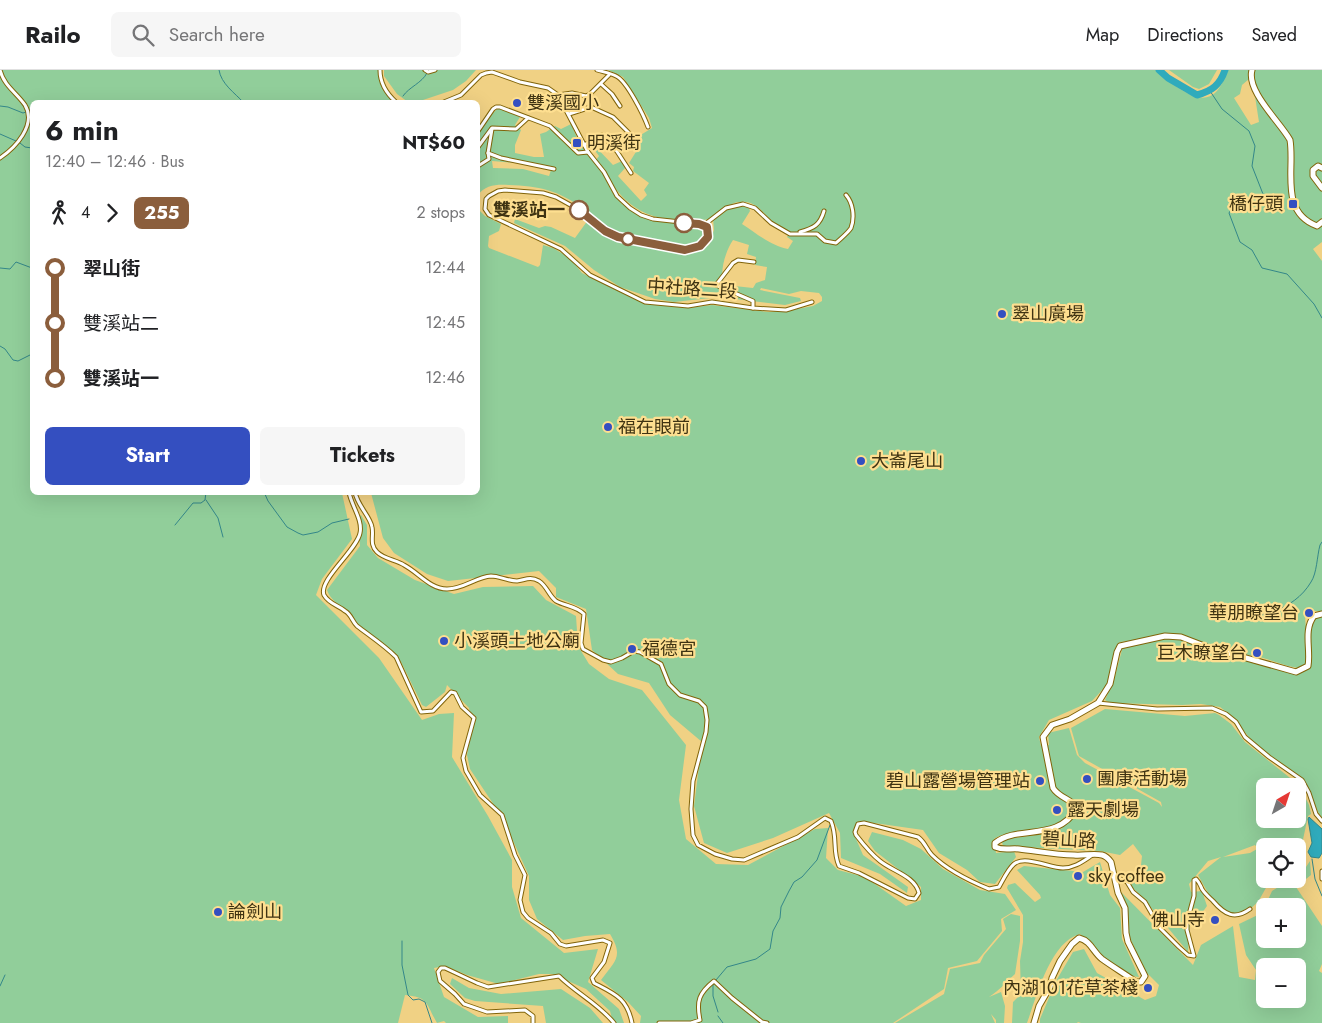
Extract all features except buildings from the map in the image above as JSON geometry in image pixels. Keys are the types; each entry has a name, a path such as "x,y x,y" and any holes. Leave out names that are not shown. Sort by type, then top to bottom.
{"street":[{"path":"0,70 8,87 26,106 28,117 26,129 21,140 0,158"},
{"path":"380,70 386,89 394,100"},
{"path":"425,70 428,72 435,70"},
{"path":"597,70 617,76 644,116 648,127"},
{"path":"1252,70 1250,77 1254,89 1290,140 1292,148 1291,193 1295,203 1300,213 1308,221 1317,226 1322,222"},
{"path":"449,100 461,95 481,75 494,71 520,82 548,88 558,96 588,152 604,172 617,196 630,208 641,215 653,219 704,225 726,208 743,204 755,208 771,223 790,234 809,230 821,222 824,211"},
{"path":"558,96 572,93 586,96 609,75"},
{"path":"601,84 612,94 620,106"},
{"path":"480,128 496,107 555,130 578,153 588,152"},
{"path":"569,114 591,107 613,117 635,139"},
{"path":"492,128 516,129 528,118"},
{"path":"480,144 492,128"},
{"path":"480,165 489,159 488,153 492,128"},
{"path":"584,145 602,135 616,150 630,173"},
{"path":"616,150 624,144"},
{"path":"488,153 501,158 554,169"},
{"path":"1322,168 1318,166 1313,170 1312,176 1322,188"},
{"name":"中社路二段","path":"704,225 708,230 706,240 700,246 685,250 612,235 574,206 556,197 543,194 513,190 498,191 489,196 485,205 486,212 489,215 561,250 590,275 645,302 688,306 712,302 753,308 786,310 812,302"},
{"path":"798,233 817,234 825,241 836,243 851,228 853,214 851,201 846,195"},
{"path":"753,308 754,301 716,285 738,260 754,262"},
{"path":"350,495 359,521 360,533 346,557 334,570 326,583 324,594 335,606 346,611 356,624 390,650 396,657 421,712 433,711 451,692 455,693 462,707 474,718 463,758 466,771 480,794 502,815 515,855 525,875 520,900 522,912 550,933 560,944 566,946 603,940 610,943 604,962 592,978 594,983 611,992 626,1004 632,1023"},
{"path":"356,495 359,506 372,526 372,546 378,553 404,565 430,584 445,589 460,588 491,576 519,581 526,577 538,580 555,600 580,610 584,614 581,643 584,650 611,662 634,652 640,652 661,664 669,684 680,695 702,703 706,710 706,732 693,781 691,817 695,840 702,848 732,859 744,860 798,837 825,818 831,821 835,832 835,857 840,866 908,898 915,899 919,893 918,887 905,876 880,861 856,835 855,832 858,824 864,823 918,837 925,841 932,855 974,883 989,890 999,887 1012,865 1017,862 1031,862 1063,868 1079,865 1091,855"},
{"name":"碧山路","path":"1034,1023 1039,1006 1050,987 1060,961 1072,944 1079,938 1091,945 1100,958 1136,982 1141,982 1144,979 1144,973 1131,949 1126,933 1125,908 1118,893 1108,858 1104,855 1043,854 1016,848 1002,850 995,847 996,842 1009,836 1052,829 1062,824 1075,811 1077,806 1058,795 1053,788 1043,737 1052,725 1070,719 1098,703 1110,684 1120,646 1165,636 1181,638 1296,672 1308,666 1308,641 1311,620 1314,616 1322,614"},
{"path":"1098,703 1157,710 1212,708 1226,714 1236,722 1245,737 1269,757 1302,780 1309,793 1316,814 1322,820"},
{"path":"1322,871 1322,880"},
{"path":"1114,876 1126,882 1132,892 1145,902 1160,928 1188,955 1194,956 1187,930 1187,922 1194,896 1194,880 1196,879 1200,883 1202,889 1225,913 1243,914 1250,909"},
{"path":"533,1023 533,1016 525,1010 487,1012 464,1004 456,994 440,981 438,972 441,968 446,968 488,987 559,976 569,986 606,1012 614,1023"},
{"path":"659,1023 691,1023 700,1020 697,1005 703,990 714,981 762,1022 767,1023"}],"green space":[{"path":"0,70 378,70 382,83 392,100 30,100 30,495 342,495 352,539 322,579 316,595 379,658 422,720 439,714 454,713 452,757 512,860 512,887 521,918 564,953 598,949 588,982 619,1009 624,1023 613,1023 610,1011 586,989 552,974 539,974 499,984 467,975 445,966 434,968 444,997 478,1017 508,1016 508,1023 446,1023 444,1021 437,1023 423,1000 405,995 398,1023 0,1023"},
{"path":"384,70 476,70 466,81 453,90 423,100 405,100 397,94 384,76"},
{"path":"608,70 1155,70 1186,92 1196,97 1205,98 1214,94 1221,85 1227,70 1251,70 1249,79 1242,85 1240,94 1234,98 1251,125 1259,122 1254,89 1254,70 1322,70 1322,242 1313,249 1322,261 1322,611 1315,611 1305,616 1308,657 1306,665 1298,668 1288,666 1260,657 1200,643 1171,633 1148,639 1120,642 1117,645 1106,686 1092,701 1049,720 1039,737 1041,746 1049,745 1048,733 1069,728 1077,755 1085,763 1159,803 1162,807 1161,802 1079,756 1071,728 1105,709 1185,716 1215,713 1231,724 1245,742 1290,778 1256,778 1256,828 1305,828 1303,838 1256,838 1256,846 1255,845 1223,857 1250,853 1256,850 1256,888 1266,888 1260,898 1256,898 1256,904 1243,915 1227,911 1220,907 1211,897 1198,875 1221,857 1208,861 1189,884 1191,892 1202,891 1207,906 1199,917 1190,924 1188,952 1144,899 1120,875 1140,874 1142,856 1133,844 1120,855 1100,851 1003,846 1002,842 1006,839 1050,833 1063,828 1009,833 994,839 996,853 1014,851 1016,857 995,884 980,882 967,870 939,853 923,830 860,821 853,832 863,855 908,887 907,893 880,874 841,858 840,833 829,813 773,838 727,853 704,843 694,806 702,742 670,715 649,683 618,674 592,650 586,609 556,597 556,588 539,571 448,581 427,574 394,553 383,538 372,495 480,495 480,211 485,216 501,224 499,231 489,236 489,248 538,267 540,265 543,245 553,248 570,258 582,273 645,304 688,308 712,305 769,312 813,306 822,301 819,293 801,291 789,294 761,288 760,290 800,298 801,301 785,305 719,297 674,302 655,299 620,287 594,270 565,246 514,223 515,219 539,228 551,227 575,238 588,220 614,238 689,252 709,245 714,230 713,219 730,209 744,206 749,208 750,211 742,224 770,242 788,249 793,241 787,237 790,232 776,224 751,203 733,203 709,219 685,220 653,216 641,211 622,196 596,160 599,156 590,144 593,144 613,165 622,161 626,167 618,176 641,201 647,195 644,190 649,183 633,171 634,167 629,163 639,147 639,136 652,128 649,118 623,77","holes":["733,240 749,245 747,254 756,257 755,265 767,267 765,280 756,283 753,288 725,285 722,275 724,262"]},
{"path":"1169,70 1217,70 1209,84 1199,89 1193,87"},
{"path":"498,108 520,117 515,125 521,130 515,145 515,153 544,157 540,134 555,126 561,129 571,124 579,142 602,171 612,192 622,204 649,219 703,226 706,234 699,243 693,244 683,245 657,242 614,232 565,197 548,190 496,185 484,189 480,193 480,130","holes":["492,161 528,164 551,170 549,176 523,169 493,168"]},
{"path":"361,515 367,525 367,545 378,558 415,580 454,594 483,587 533,586 546,600 576,616 578,646 589,664 609,679 642,690 686,745 679,800 686,839 716,864 748,865 815,829 828,828 826,858 838,870 865,877 906,906 921,900 921,887 875,851 868,841 872,832 903,840 921,849 943,869 980,890 1005,894 1016,910 1001,919 1002,931 977,961 948,968 944,989 893,1023 640,1023 641,1016 628,1002 601,980 614,963 617,954 610,934 563,940 537,919 529,900 529,876 502,817 470,769 467,755 472,726 469,708 447,685 445,692 426,707 422,705 401,662 358,627 351,616 330,596 327,590 360,546 358,517"},
{"path":"1322,616 1322,818 1306,786 1306,778 1301,778 1251,740 1233,717 1220,707 1201,704 1110,703 1105,700 1114,680 1123,646 1164,638 1182,639 1295,673 1307,668 1311,624 1314,619"},
{"path":"1306,799 1311,814 1308,816 1306,825"},
{"path":"1310,861 1311,875 1306,879 1306,867"},
{"path":"1100,862 1110,895 1120,908 1122,939 1139,977 1123,972 1115,967 1080,934 1060,947 1046,971 1027,1023 1012,1023 1013,1002 1021,994 1020,961 1023,942 1023,915 1007,888 1008,885 1015,883 1035,902 1041,898 1040,895 1017,870 1024,866 1083,872"},
{"path":"1277,888 1297,888 1303,898 1269,898 1272,891"},
{"path":"1121,892 1193,965 1201,945 1233,926 1239,977 1255,980 1256,970 1246,955 1239,924 1256,916 1256,948 1306,948 1306,902 1322,926 1322,964 1319,971 1322,973 1322,1023 1040,1023 1056,981 1073,952 1084,949 1097,973 1145,1000 1156,996 1159,985 1144,970 1127,931 1128,908"},
{"path":"1011,914 1020,916 1020,941 1015,974 989,997 1001,992 1005,1006 1004,1023 996,1023 991,1014 995,1023 895,1023 944,994 950,969 980,963 984,955 1006,929 1003,919"},
{"path":"452,978 469,988 501,994 561,989 590,1008 603,1023 546,1023 543,1006 475,1001 465,998 450,984"}],"water":[{"path":"1309,817 1322,829 1322,853 1319,858 1311,857 1308,852 1312,843"}],"waterway":[{"path":"219,70 222,80 241,100"},
{"path":"1159,70 1168,78 1197,95 1215,87 1221,80 1225,70"},
{"path":"403,96 422,80 427,73"},
{"path":"1210,91 1222,109 1249,131 1255,146 1252,166 1263,194 1255,205 1235,203 1229,213 1240,242 1252,250 1262,268 1287,274 1314,304 1322,318"},
{"path":"0,106 23,113 30,111"},
{"path":"0,134 16,141"},
{"path":"20,143 30,148"},
{"path":"0,268 10,269 16,262 30,267"},
{"path":"0,346 5,349 13,360 18,361 30,355"},
{"path":"175,525 193,503 201,503 205,500 206,495"},
{"path":"265,495 287,527 303,535 318,532 332,523 349,519"},
{"path":"206,500 218,518 223,537"},
{"path":"1225,615 1261,615 1273,612 1295,600 1304,592 1313,578 1322,542"},
{"path":"716,980 727,967 756,959 770,949 773,931 780,918 781,907 794,882 802,877 817,860 830,825"},
{"path":"1312,859 1315,879 1322,896"},
{"path":"402,941 402,965 408,995 413,1000 419,999 425,1002 432,1023"},
{"path":"0,986 5,975"},
{"path":"713,983 713,996 718,1012"},
{"path":"718,1016 723,1023"}],"bus line":[{"name":"255","path":"579,210 605,231 618,237 685,250 696,248 703,244 708,237 707,227 699,224 684,223"}],"place":[{"name":"雙溪國小","path":"517,103"},
{"name":"明溪街","path":"577,143"},
{"name":"橋仔頭","path":"1293,204"},
{"name":"雙溪站一","path":"579,210"},
{"name":"翠山廣場","path":"1002,314"},
{"name":"福在眼前","path":"608,427"},
{"name":"大崙尾山","path":"861,461"},
{"name":"華朋瞭望台","path":"1309,613"},
{"name":"小溪頭土地公廟","path":"444,641"},
{"name":"福德宮","path":"632,649"},
{"name":"巨木瞭望台","path":"1257,653"},
{"name":"團康活動場","path":"1087,779"},
{"name":"碧山露營場管理站","path":"1040,781"},
{"name":"露天劇場","path":"1057,810"},
{"name":"sky coffee","path":"1078,876"},
{"name":"論劍山","path":"218,912"},
{"name":"佛山寺","path":"1215,920"},
{"name":"內湖101花草茶棧","path":"1148,988"}]}
